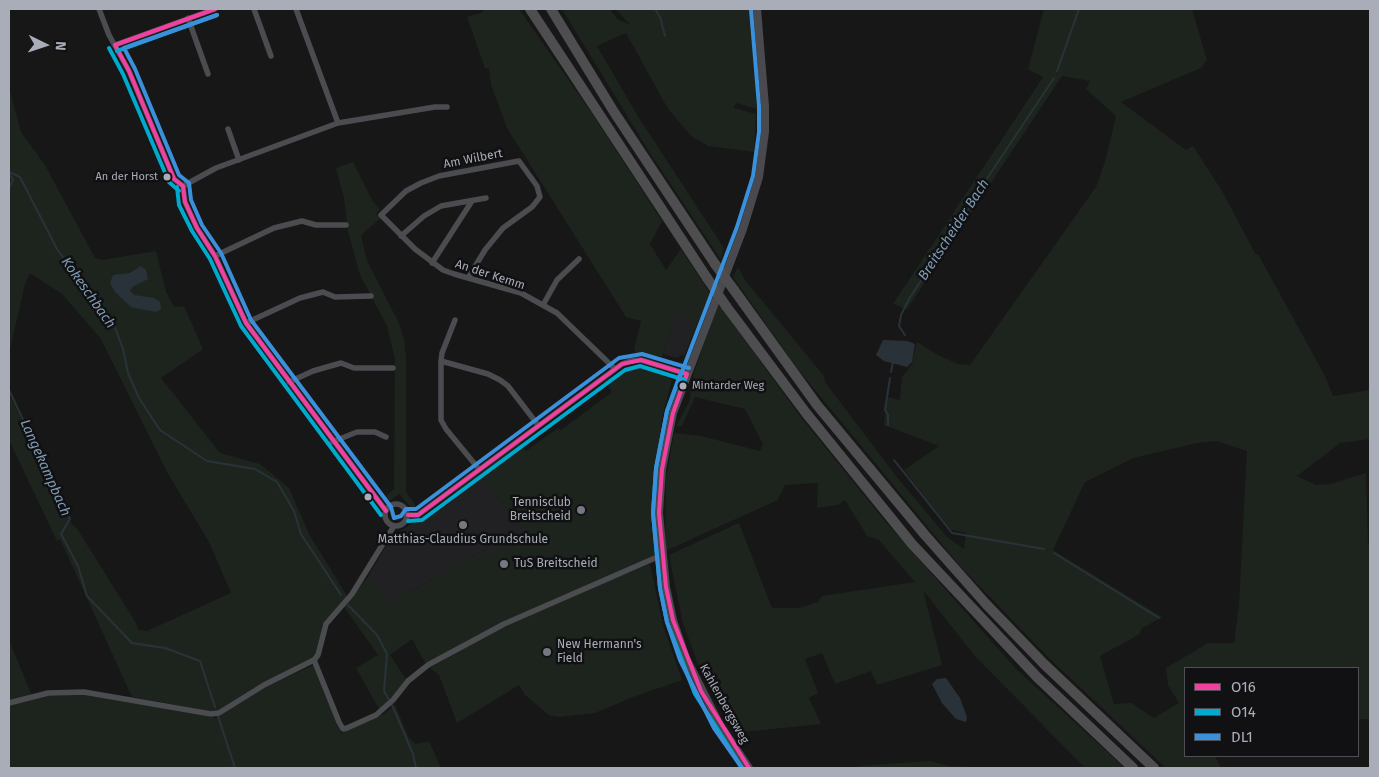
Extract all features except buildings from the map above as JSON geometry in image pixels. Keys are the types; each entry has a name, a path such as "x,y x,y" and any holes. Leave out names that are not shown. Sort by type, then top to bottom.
{"highway":[{"path":"530,9 726,306 806,413 912,544 1037,677 1133,768"},
{"path":"551,9 614,112 715,264 817,405 924,535 986,604 1044,664 1154,768"}],"street":[{"path":"100,9 115,45 129,71 174,179 183,186 185,202 197,228 215,256 246,323 332,442 386,511 386,520 394,526"},
{"path":"115,45 215,9"},
{"path":"254,9 271,56"},
{"path":"296,9 338,123"},
{"name":"Kahlenbergsweg","path":"749,768 720,725 686,658 673,620 662,555 659,513 662,469 673,413 686,374 744,229 758,177 764,139 765,106 757,9"},
{"path":"188,18 208,74"},
{"path":"183,186 204,173 338,123 436,107 447,107"},
{"path":"228,129 239,160"},
{"name":"Am Wilbert","path":"381,215 406,191 438,176 519,161 537,186 540,197 532,207 503,228 485,250 468,278"},
{"path":"401,236 441,206 486,198"},
{"name":"An der Kemm","path":"432,263 472,201"},
{"name":"An der Kemm","path":"381,215 401,236 432,263 448,272 521,293 557,313 573,326 615,368"},
{"path":"215,256 274,228 302,220 316,225 346,225"},
{"path":"543,305 557,280 579,259"},
{"path":"246,323 300,298 322,292 335,297 371,296"},
{"path":"455,320 442,353 441,420 446,429 478,468"},
{"path":"408,515 418,515 478,468 615,368 630,361 641,360 686,374"},
{"path":"441,361 488,374 500,380 508,386 538,425"},
{"path":"289,382 313,371 341,363 354,368 393,368"},
{"path":"332,442 357,432 375,432 386,437"},
{"path":"9,703 48,693 84,692 211,714 219,713 264,685 314,660 318,655 326,624 352,594 394,526 403,524 408,515 407,510 400,504 391,505 386,511"},
{"path":"314,660 339,722 343,729 347,728 376,714 393,700 408,680 428,665 504,624 662,555"}],"shaded area":[{"path":"482,9 519,9 593,115 662,221 650,244 666,270 681,249 710,293 684,356 682,355 693,320 675,314 662,357 637,353 634,350 641,321 626,317 507,128 491,85 489,68 485,68 467,17 483,12"},
{"path":"562,9 610,9 617,19 630,25 616,9 749,9 757,109 736,103 734,108 756,114 754,152 708,146 691,136 668,109 626,33 597,46 639,118 724,248 721,260 648,150"},
{"path":"1044,9 1192,9 1207,60 1201,68 1121,102 1186,150 1193,146 1222,191 1256,255 1258,254 1325,376 1333,396 1370,390 1370,439 1340,443 1297,476 1316,485 1331,484 1366,473 1368,545 1370,544 1370,722 1366,719 1359,719 1359,667 1184,667 1184,757 1216,757 1221,768 1166,768 1048,657 960,566 797,368 733,277 738,267 745,280 824,376 825,382 896,476 947,537 964,549 966,533 952,530 947,526 904,470 939,446 884,425 887,397 900,400 902,377 912,364 917,342 938,355 958,364 970,365 1096,187 1105,162 1116,116 1086,89 1090,81 1062,76 907,309 893,304 1043,77 1028,69","holes":["1217,441 1247,451 1239,605 1234,643 1208,643 1166,668 1168,685 1179,703 1154,718 1131,703 1114,704 1100,656 1140,634 1141,629 1162,617 1053,550 1085,482 1133,458 1197,443"]},
{"path":"9,87 21,132 45,165 95,258 102,260 156,251 166,292 174,307 184,306 203,349 161,378 220,453 260,464 289,488 309,534 347,596 323,624 316,654 312,659 263,688 314,665 341,733 384,714 395,705 409,738 416,744 429,741 441,768 9,768 9,640 33,698 63,692 89,694 217,718 215,712 132,697 60,539 57,541 9,440 9,394 71,523 78,530 136,623 138,630 147,631 231,593 209,542 167,472 101,339 62,294 30,273 25,284 9,354"},
{"path":"353,162 373,202 380,209 376,214 381,218 361,235 367,261 398,321 404,339 406,356 406,492 416,506 412,509 399,494 387,503 384,498 394,489 395,359 387,326 360,275 348,231 344,198 336,168"},
{"path":"141,266 146,270 148,279 132,287 130,291 134,295 154,298 160,302 161,309 156,312 131,307 115,292 110,283 113,275 130,273"},
{"path":"718,303 800,416 884,520 1016,669 1125,768 1085,768 974,655 923,590 942,665 877,685 871,671 835,684 822,653 805,659 818,693 809,698 821,724 734,733 699,667 683,624 669,555 739,523 772,608 799,608 818,602 822,596 915,582 879,540 867,536 845,500 838,505 817,508 818,483 785,485 778,500 665,551 666,478 674,433 701,436 760,451 763,444 745,409 695,397 682,426 676,426 689,402 694,373"},
{"path":"675,314 694,320 682,355 677,358 663,354"},
{"path":"883,340 907,341 915,344 912,362 907,367 884,361 876,355"},
{"path":"640,365 656,368 672,380 662,418 656,465 653,510 655,556 620,576 650,564 663,625 682,680 595,713 559,717 549,715 525,695 519,685 457,723 439,675 430,668 488,635 426,664 412,639 390,655 406,679 392,698 379,709 356,668 378,655 344,607 367,578 390,603 485,550 490,556 523,532 480,473 520,443 526,451 558,428 561,430 612,392 604,381 627,367"},
{"name":"Matthias-Claudius Grundschule","path":"480,473 523,532 490,557 485,550 390,603 367,578 390,539 419,518 428,518 452,502 456,490"},
{"path":"946,678 960,698 967,717 966,722 956,719 942,703 932,684 937,679"},
{"path":"930,761 949,766 973,767 860,768 858,766"}],"waterway":[{"path":"655,9 660,17 665,36"},
{"name":"Breitscheider Bach","path":"1057,71 1079,9"},
{"name":"Breitscheider Bach","path":"905,335 899,326 901,315 909,299 972,203 973,195 980,189 1054,78"},
{"name":"Kokeschbach","path":"9,172 20,177 57,249 114,325 123,349 128,373 139,398 160,430 207,461 255,469 277,482 294,511 301,534 341,595"},
{"name":"Langekampbach","path":"9,188 13,180 10,175"},
{"path":"891,372 893,362"},
{"path":"888,425 888,415 885,410 890,378"},
{"name":"Langekampbach","path":"9,390 70,519 61,534 78,566 87,596 132,643 165,648 200,661 215,707"},
{"path":"894,460 952,533 1044,549"},
{"path":"1054,553 1159,618"},
{"name":"Kokeschbach","path":"348,605 377,635 387,654 384,691 413,754 416,768"},
{"name":"Langekampbach","path":"218,716 235,768"}],"transit line":[{"name":"O16","path":"115,45 215,9"},
{"name":"DL1","path":"742,768 714,728 680,660 667,622 660,588 653,513 656,468 667,411 737,227 753,176 759,132 759,106 751,10"},
{"name":"O14","path":"117,51 217,15"},
{"name":"DL1","path":"217,15 124,48 135,69 179,175 189,183 191,200 202,225 221,253 251,320 391,507 394,518 401,516 406,509 416,509 619,358 642,354 689,368"},
{"name":"O16","path":"115,45 129,71 174,179 183,186"},
{"name":"O14","path":"109,48 123,74 169,182 179,191"},
{"name":"O16","path":"183,186 185,202 197,228 215,256 246,323 386,511"},
{"name":"O14","path":"177,187 179,205 192,231 210,259 241,326 381,515"},
{"name":"O16","path":"408,515 418,515 622,364 641,360 687,374"},
{"name":"O14","path":"408,521 422,520 625,370 640,366 685,380"},
{"name":"O14","path":"681,372 667,411 656,469 653,513 660,588 667,622 695,694 742,768"},
{"name":"O16","path":"687,374 673,413 662,469 659,513 666,587 673,620 701,691 749,768"}],"place":[{"name":"An der Horst","path":"167,177"},
{"name":"Mintarder Weg","path":"683,386"},
{"name":"Tennisclub Breitscheid","path":"581,510"},
{"name":"Matthias-Claudius Grundschule","path":"463,525"},
{"name":"TuS Breitscheid","path":"504,564"},
{"name":"New Hermann's Field","path":"547,652"}]}
